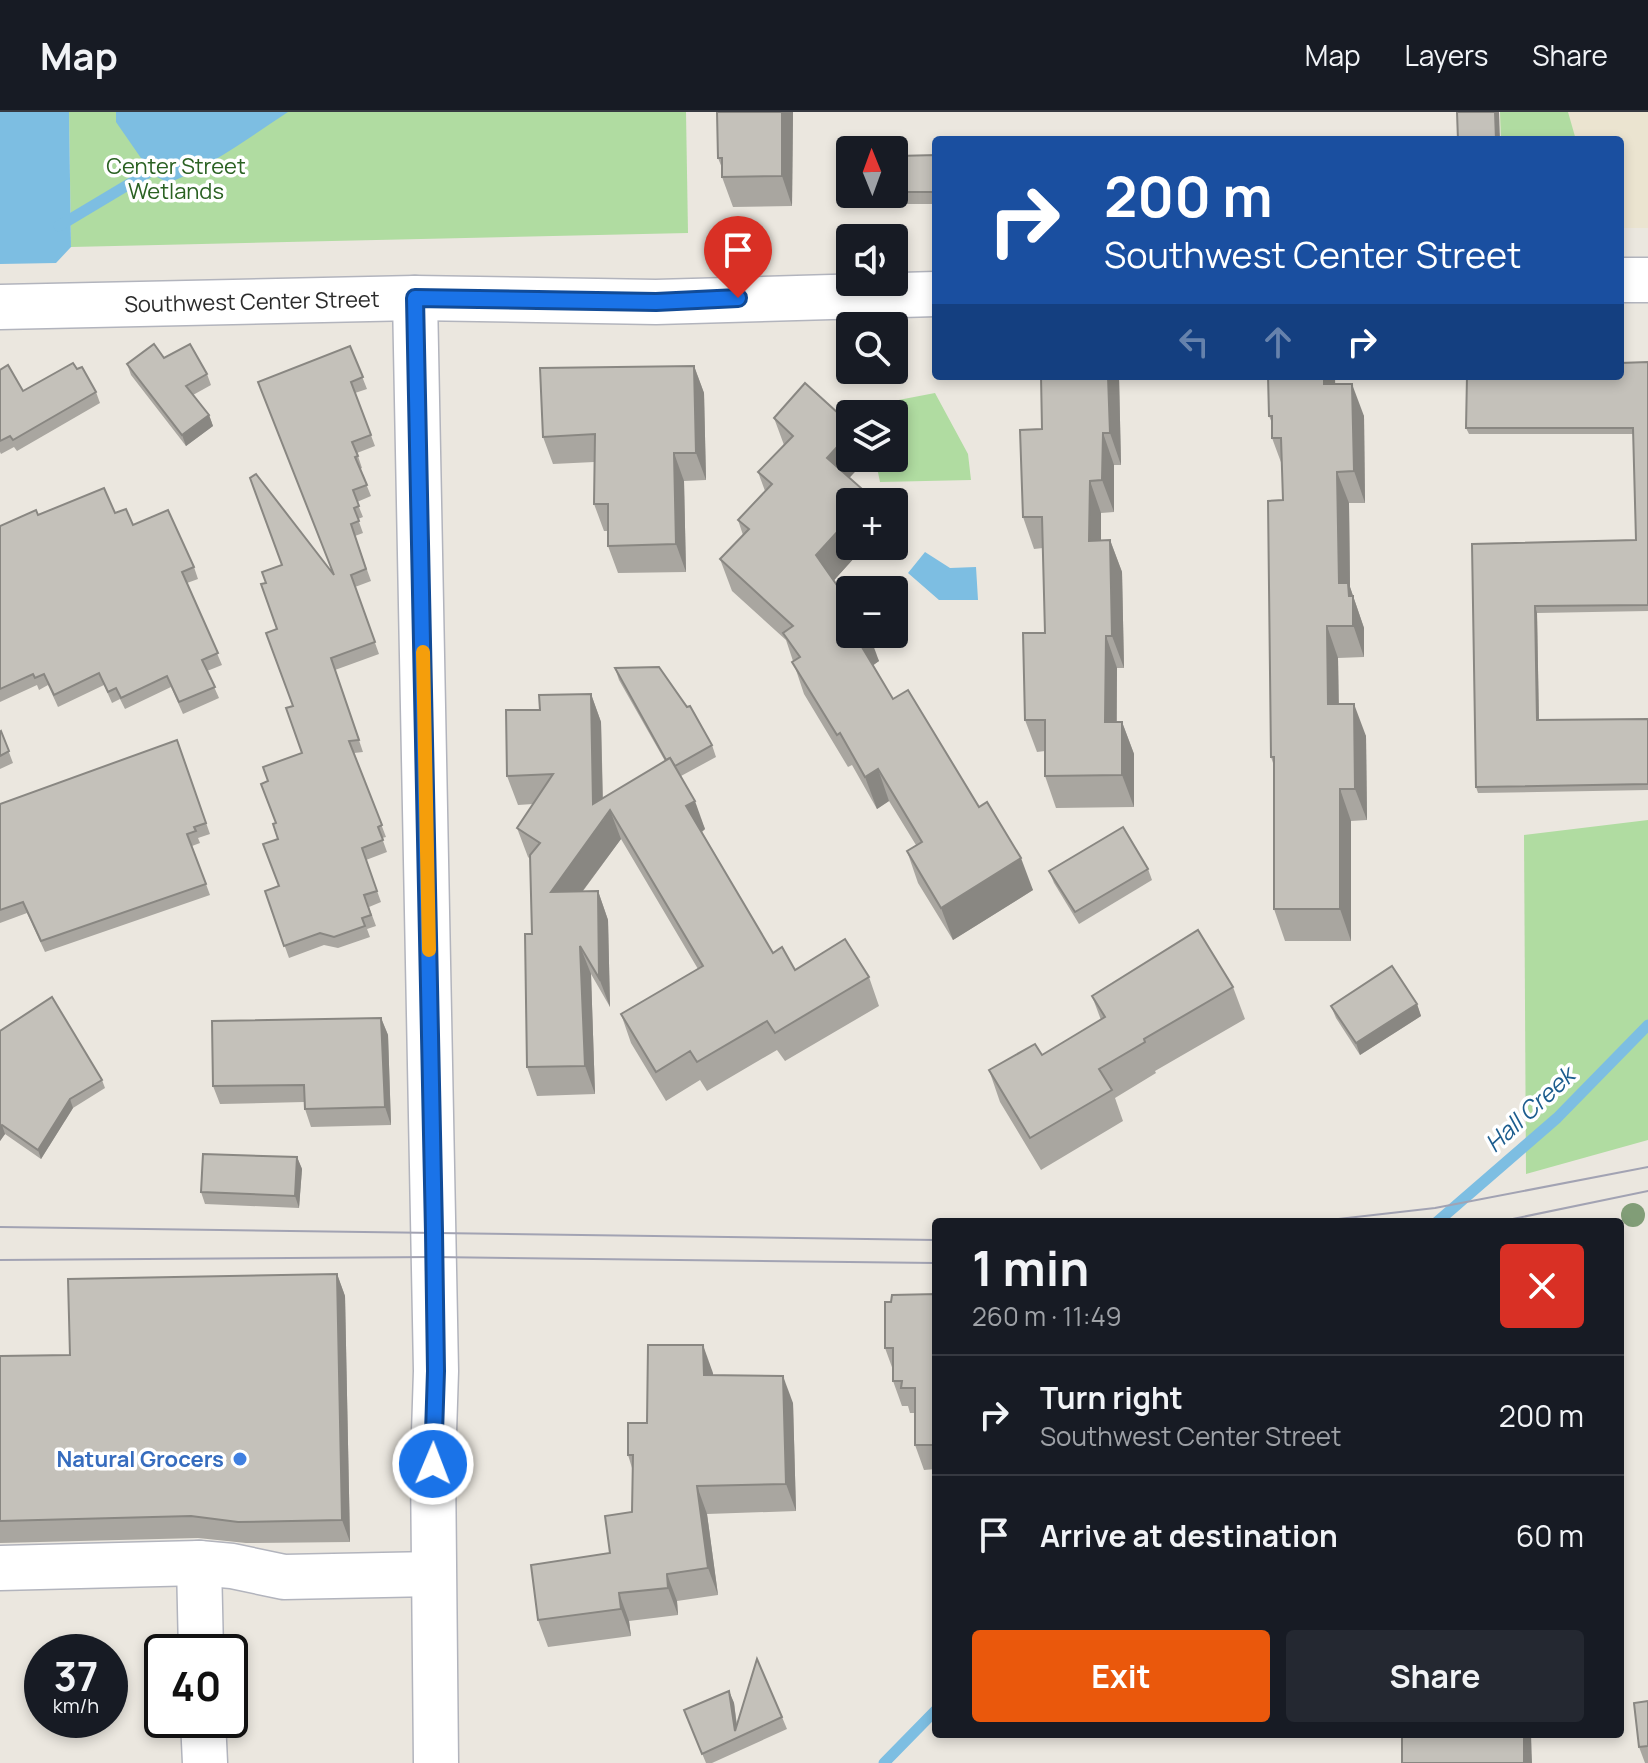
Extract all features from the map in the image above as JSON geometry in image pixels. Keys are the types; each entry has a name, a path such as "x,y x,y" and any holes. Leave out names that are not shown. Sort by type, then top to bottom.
{"street":[{"path":"1624,280 1648,280"},
{"name":"Southwest Center Street","path":"0,307 415,298 656,302 932,294"},
{"path":"415,298 436,1371 433,1574 436,1763"},
{"path":"0,1568 199,1563 232,1566 284,1577 433,1574"},
{"path":"199,1563 201,1634"},
{"path":"204,1738 205,1763"}],"shaded area":[{"path":"1500,112 1648,112 1648,228 1624,228 1624,136 1501,136"}],"green space":[{"name":"Center Street Wetlands","path":"69,112 686,112 688,233 71,247"},
{"path":"1500,112 1568,112 1575,136 1501,136"},
{"path":"935,393 968,454 971,480 880,482 878,472 908,472 908,400 898,400"},
{"path":"1648,820 1648,1140 1526,1174 1524,835"}],"water":[{"path":"0,112 69,112 71,247 56,263 0,264"},
{"path":"116,112 288,112 215,160 168,183 152,174 116,122"},
{"path":"925,552 950,568 976,567 978,600 939,600 908,573"}],"building":[{"path":"717,112 782,112 782,176 722,177 722,158 718,158"},
{"path":"1457,112 1495,112 1496,136 1458,136"},
{"path":"932,155 932,192 908,192 908,156"},
{"path":"154,344 164,358 190,344 207,374 186,386 209,415 182,435 127,364"},
{"path":"350,346 363,377 351,382 371,435 352,442 367,485 353,490 359,506 354,508 359,521 351,524 366,569 351,575 375,642 331,658 359,740 349,741 382,825 378,827 383,840 362,848 377,891 364,895 371,915 362,918 365,926 334,937 320,933 284,946 265,891 279,886 263,844 278,839 273,824 276,823 261,784 268,781 263,767 302,753 286,708 293,706 266,633 277,629 261,584 266,583 262,572 282,565 250,478 256,474 334,575 258,382"},
{"path":"1648,362 1648,605 1535,606 1537,720 1648,719 1648,784 1476,787 1472,544 1636,540 1633,428 1466,428 1467,380 1624,380 1624,363"},
{"path":"73,363 77,369 82,367 96,392 13,440 10,436 0,441 0,370 8,365 23,391"},
{"path":"694,366 696,453 674,453 676,544 608,546 608,504 594,504 595,434 543,437 540,368"},
{"path":"1041,380 1108,380 1110,433 1103,433 1102,480 1090,481 1089,541 1110,540 1112,636 1106,636 1105,722 1122,722 1122,775 1045,776 1045,720 1025,720 1023,633 1045,633 1042,517 1023,517 1020,430 1042,429"},
{"path":"1268,380 1324,380 1324,384 1352,384 1354,471 1337,472 1339,583 1348,583 1349,596 1353,596 1353,626 1327,626 1328,704 1354,704 1355,789 1340,789 1340,909 1274,909 1268,501 1283,500 1281,438 1272,438 1272,416 1269,416"},
{"path":"805,383 836,411 836,448 827,458 836,466 836,472 843,472 861,488 836,488 836,533 816,555 836,584 836,648 863,648 893,699 908,690 979,807 987,802 1021,858 941,908 907,851 922,842 878,769 865,777 840,733 837,735 792,662 800,657 783,633 793,626 720,559 749,529 738,520 772,484 758,472 793,436 774,418"},
{"path":"104,488 115,513 126,509 133,525 168,510 194,567 182,572 218,653 202,660 215,687 179,702 167,676 121,698 116,688 108,692 99,673 54,695 44,674 35,678 33,674 0,689 0,526 36,510 38,515"},
{"path":"659,667 687,707 690,706 712,745 675,766 670,758 666,760 615,668"},
{"path":"591,694 593,804 670,758 695,801 686,806 773,953 782,947 795,970 845,939 869,977 775,1033 767,1021 697,1062 690,1051 656,1072 621,1014 703,966 610,810 551,892 598,891 599,978 580,946 585,1066 527,1067 525,934 532,934 530,855 540,843 517,828 553,774 507,776 506,710 540,710 539,695"},
{"path":"0,732 9,751 0,756"},
{"path":"177,740 206,823 194,827 196,831 187,834 206,884 41,941 23,902 0,910 0,804"},
{"path":"1123,827 1148,869 1075,912 1049,871"},
{"path":"1198,930 1233,987 1099,1069 1112,1090 1030,1138 989,1070 1035,1044 1042,1055 1105,1017 1092,996"},
{"path":"1392,966 1417,1004 1356,1043 1331,1006"},
{"path":"52,997 102,1080 70,1099 38,1150 2,1125 0,1127 0,1031"},
{"path":"381,1018 385,1107 305,1109 304,1085 213,1086 212,1021"},
{"path":"203,1154 297,1157 295,1196 201,1192"},
{"name":"Natural Grocers","path":"337,1274 342,1520 238,1522 191,1516 0,1521 0,1356 70,1355 68,1279"},
{"path":"932,1294 932,1445 915,1445 915,1388 901,1388 902,1381 893,1381 893,1348 885,1348 885,1302 891,1302 892,1295"},
{"path":"648,1345 703,1345 704,1375 783,1376 786,1484 697,1486 708,1568 667,1574 668,1588 619,1593 621,1609 538,1620 531,1565 610,1553 605,1516 632,1512 633,1455 628,1455 628,1423 647,1423"},
{"path":"757,1659 782,1717 702,1754 684,1710 729,1691 735,1731"},
{"path":"1648,1701 1648,1746 1639,1747 1634,1703"},
{"path":"1402,1738 1524,1738 1524,1763 1402,1763"}],"waterway":[{"path":"59,226 161,165"},
{"name":"Hall Creek","path":"1442,1218 1557,1118 1648,1025"},
{"name":"Hall Creek","path":"884,1763 932,1714"}],"tram line":[{"path":"1347,1218 1435,1208 1648,1167"},
{"path":"1517,1218 1648,1191"},
{"path":"0,1227 932,1240"},
{"path":"0,1260 434,1257 932,1263"}],"slow traffic":[{"path":"423,652 429,950"}],"place":[{"name":"Natural Grocers","path":"240,1459"}],"route":[{"path":"433,1464 436,1371 434,1232 415,298 656,302 738,298"}]}
